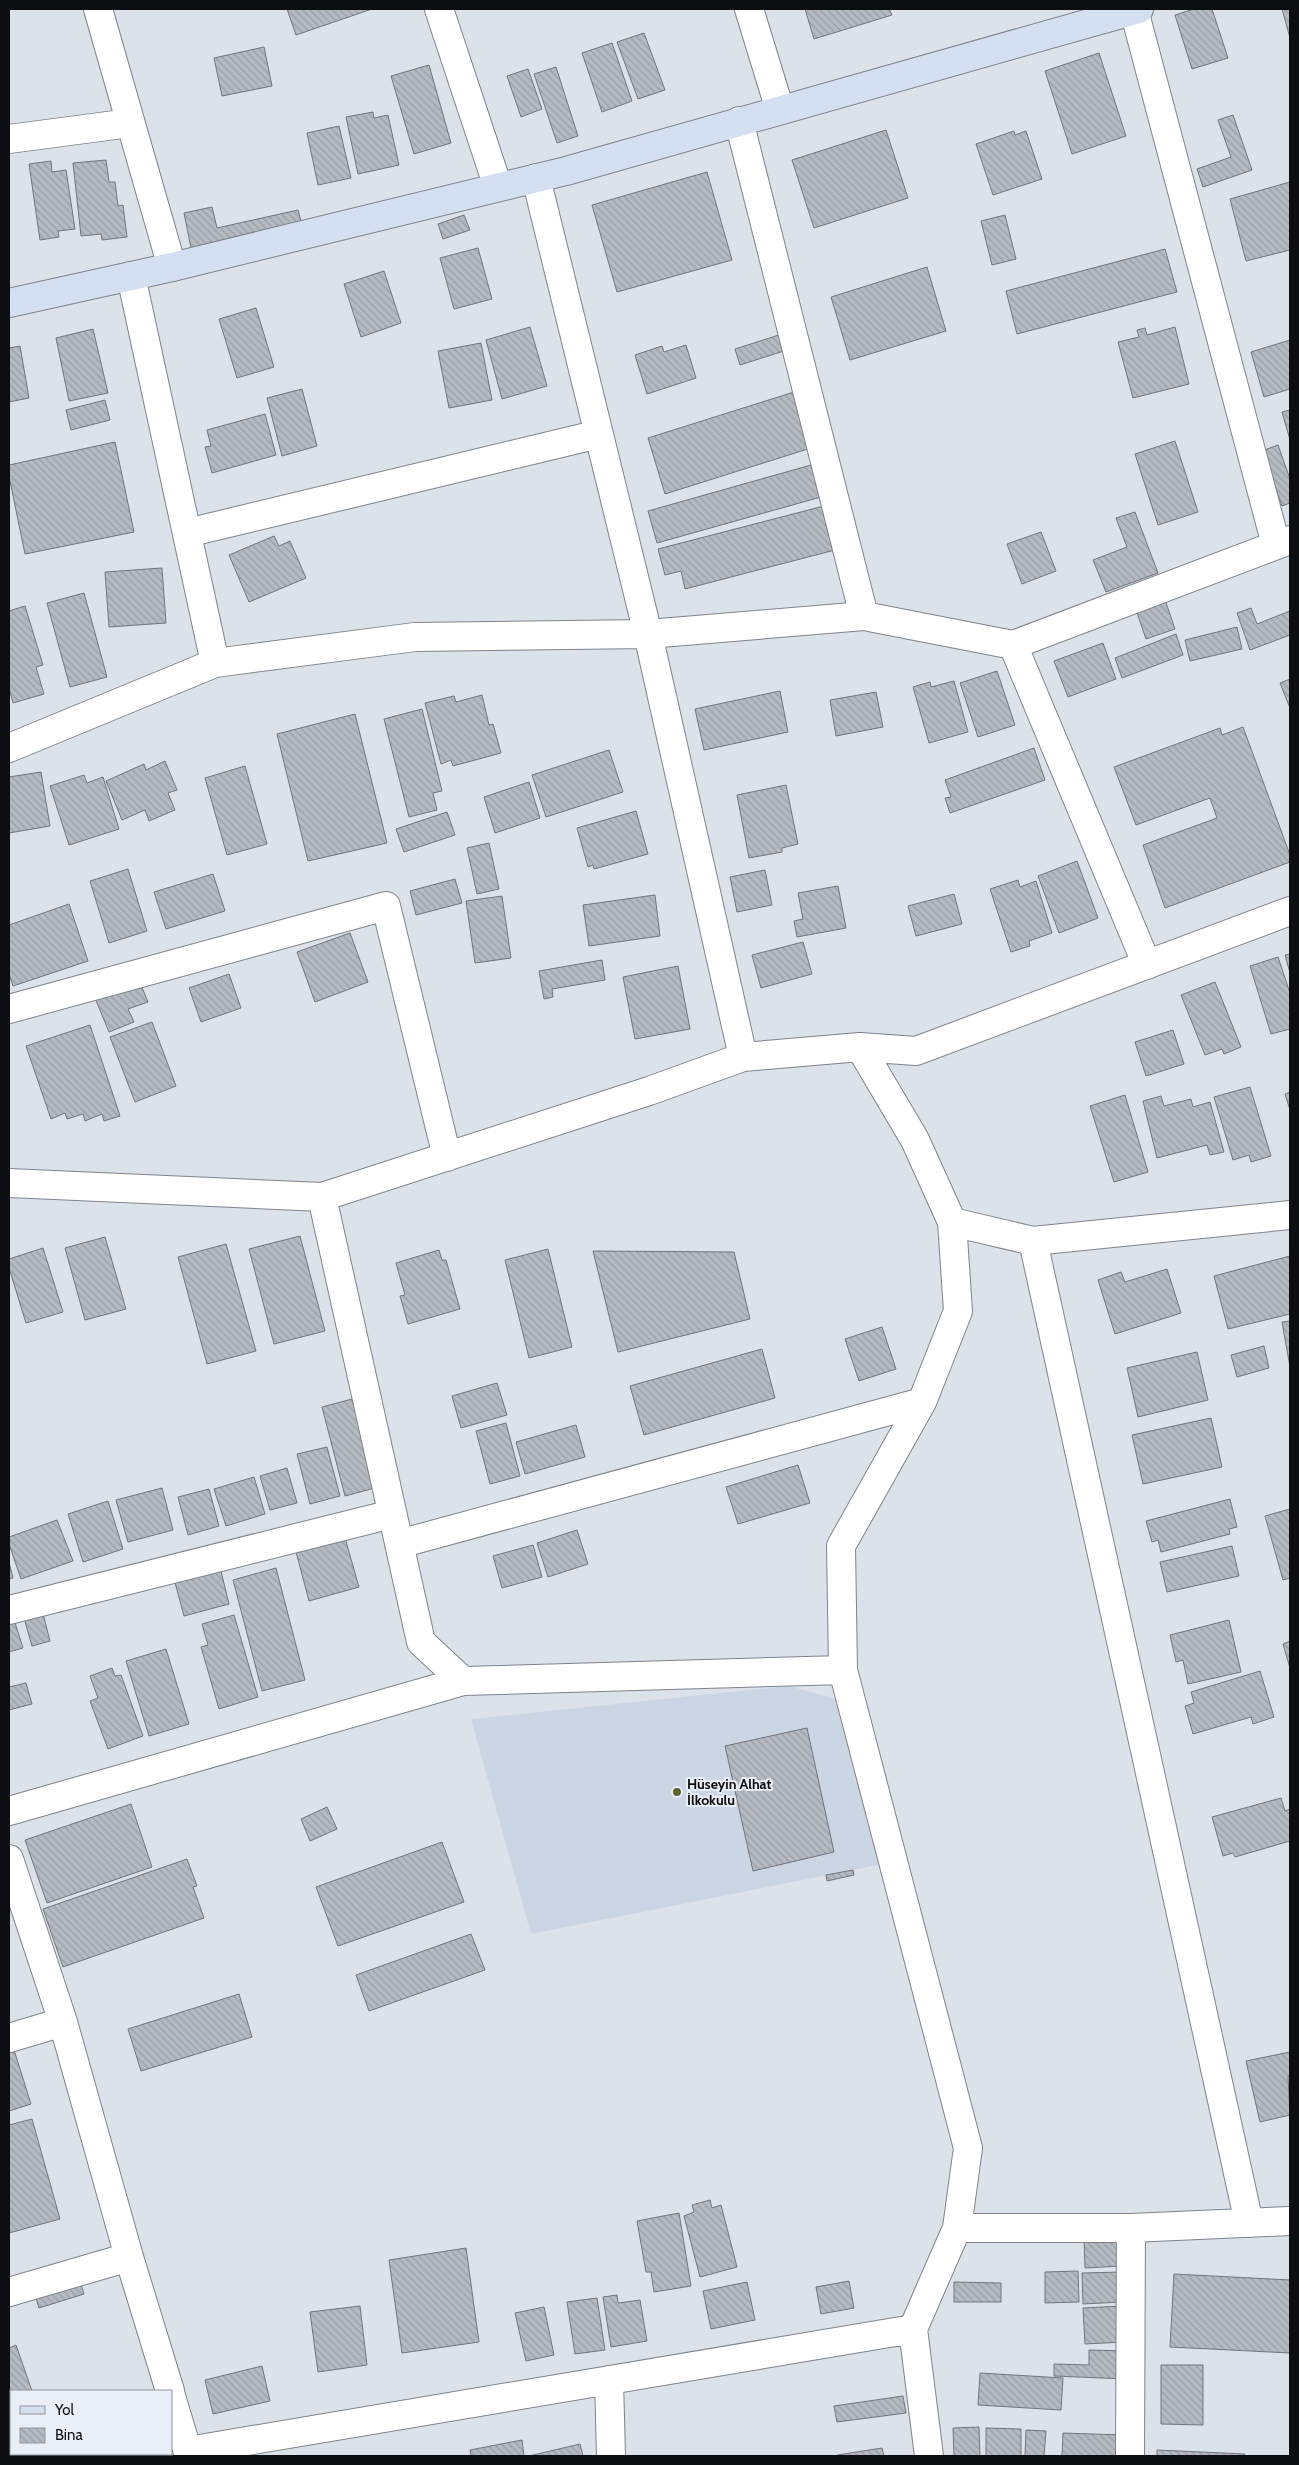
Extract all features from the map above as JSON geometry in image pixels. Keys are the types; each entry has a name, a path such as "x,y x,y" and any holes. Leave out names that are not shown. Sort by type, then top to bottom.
{"street":[{"path":"98,9 172,267"},
{"path":"439,9 498,187"},
{"path":"748,9 780,110"},
{"path":"9,303 172,267 536,178 1136,9 1283,542 1013,645 864,616 648,634 415,637 216,663 9,748"},
{"path":"740,122 864,616"},
{"path":"9,139 130,124"},
{"path":"536,178 648,634 743,1057"},
{"path":"131,276 216,663"},
{"path":"187,533 598,434"},
{"path":"1013,645 1147,964"},
{"path":"9,1009 386,906 447,1157"},
{"path":"9,1183 322,1197 649,1091 743,1057 860,1047 916,1051 1290,911"},
{"path":"860,1047 915,1140 952,1222 958,1311 922,1402 841,1546 843,1670 968,2148 957,2228 913,2329 929,2456"},
{"path":"322,1197 421,1642 463,1680"},
{"path":"952,1222 1033,1241 1290,1215"},
{"path":"1033,1241 1249,2223"},
{"path":"399,1544 922,1402"},
{"path":"9,1610 392,1514"},
{"path":"9,1811 463,1680 843,1670"},
{"path":"9,1859 64,2022 129,2257 170,2390"},
{"path":"9,2038 64,2022"},
{"path":"957,2228 1132,2228 1290,2221"},
{"path":"1130,2456 1132,2228"},
{"path":"9,2292 129,2257"},
{"path":"172,2399 189,2454 913,2329"},
{"path":"609,2380 611,2456"}],"shaded area":[{"name":"Hüseyin Alhat İlkokulu","path":"789,1686 835,1699 883,1864 531,1934 471,1719"}],"building":[{"path":"287,9 372,9 296,35"},
{"path":"805,9 889,9 892,15 814,39"},
{"path":"1194,9 1212,9 1228,58 1192,69 1175,15"},
{"path":"1282,9 1290,9 1290,38"},
{"path":"644,33 665,90 638,99 617,42"},
{"path":"612,43 632,101 602,112 582,53"},
{"path":"264,47 272,86 222,96 214,58"},
{"path":"1099,53 1126,136 1072,154 1045,71"},
{"path":"429,65 451,143 414,154 391,76"},
{"path":"556,67 578,136 557,143 534,74"},
{"path":"528,69 542,109 521,117 507,76"},
{"path":"373,112 374,118 388,115 399,165 358,174 346,117"},
{"path":"1233,115 1252,170 1203,187 1197,169 1231,157 1218,120"},
{"path":"339,126 351,178 318,185 307,133"},
{"path":"886,130 908,198 814,228 792,160"},
{"path":"1014,131 1015,135 1026,131 1042,179 993,195 976,144"},
{"path":"106,160 109,182 115,182 118,206 123,205 127,237 102,240 101,234 81,236 73,163"},
{"path":"51,161 52,172 66,170 75,229 58,231 59,237 40,240 29,164"},
{"path":"707,172 732,260 617,292 592,205"},
{"path":"1290,182 1290,250 1246,261 1230,199"},
{"path":"212,207 217,228 298,210 304,233 193,258 184,213"},
{"path":"464,215 470,230 443,239 438,224"},
{"path":"1005,215 1016,259 992,265 981,221"},
{"path":"478,248 492,299 454,309 440,258"},
{"path":"1165,249 1177,292 1017,334 1006,291"},
{"path":"927,267 946,331 850,360 831,297"},
{"path":"384,271 401,323 361,337 344,284"},
{"path":"256,308 274,367 237,378 219,319"},
{"path":"530,327 547,386 502,399 486,340"},
{"path":"1175,327 1189,384 1133,398 1118,342 1139,337 1137,330 1145,328 1147,335"},
{"path":"93,329 108,393 69,401 56,338"},
{"path":"782,334 787,350 740,365 735,349"},
{"path":"1290,340 1290,389 1264,397 1251,352"},
{"path":"481,343 492,400 449,408 438,351"},
{"path":"686,345 696,378 647,394 635,355 662,346 664,352"},
{"path":"20,346 29,398 9,402 9,348"},
{"path":"302,389 317,446 282,456 267,398"},
{"path":"794,392 811,448 665,494 648,438"},
{"path":"105,400 110,420 71,430 66,410"},
{"path":"1290,410 1290,440 1282,412"},
{"path":"265,414 276,455 212,473 205,447 211,446 207,430"},
{"path":"1175,441 1198,512 1158,525 1135,454"},
{"path":"115,442 134,532 25,554 9,476 9,465"},
{"path":"1278,445 1290,479 1290,503 1282,506 1262,451"},
{"path":"811,465 821,497 657,543 648,511"},
{"path":"824,506 835,550 685,589 681,571 665,575 658,549"},
{"path":"1135,512 1158,573 1106,592 1093,560 1127,547 1116,518"},
{"path":"1041,532 1056,571 1022,584 1007,544"},
{"path":"274,536 279,546 290,541 306,578 249,602 229,555"},
{"path":"162,568 166,623 109,627 105,572"},
{"path":"1162,591 1175,629 1146,639 1133,601"},
{"path":"84,593 107,677 70,687 47,603"},
{"path":"25,606 43,665 36,667 44,694 13,703 9,688 9,611"},
{"path":"1251,608 1257,624 1290,611 1290,635 1250,650 1237,613"},
{"path":"1237,627 1242,649 1190,661 1185,640"},
{"path":"1176,634 1183,655 1122,678 1115,658"},
{"path":"1103,643 1116,679 1068,697 1054,661"},
{"path":"997,671 1015,725 978,737 960,683"},
{"path":"1290,679 1290,708 1280,683"},
{"path":"954,681 968,732 929,743 913,687 930,682 931,687"},
{"path":"780,691 788,732 704,750 695,709"},
{"path":"876,692 883,727 836,736 830,700"},
{"path":"482,695 489,725 493,724 501,753 453,766 451,760 441,764 425,703 454,696 456,702"},
{"path":"422,709 442,791 433,793 437,810 409,817 384,719"},
{"path":"355,714 387,843 308,861 277,734"},
{"path":"1243,727 1290,855 1290,862 1165,908 1143,845 1217,818 1210,798 1136,825 1114,767 1220,728 1222,735"},
{"path":"1034,748 1045,780 950,813 945,798 951,797 945,780"},
{"path":"609,750 623,792 546,817 532,775"},
{"path":"165,761 177,790 168,793 175,810 149,821 145,810 122,820 106,781 144,764 146,770"},
{"path":"245,766 267,844 227,855 205,778"},
{"path":"41,772 50,826 9,833 9,777"},
{"path":"84,775 87,783 103,777 119,829 69,845 50,786"},
{"path":"529,782 540,818 495,833 484,797"},
{"path":"786,785 798,844 782,848 782,852 749,858 737,795"},
{"path":"636,811 648,854 594,869 593,865 588,867 577,828"},
{"path":"447,812 455,835 404,852 396,829"},
{"path":"489,843 499,889 477,894 467,848"},
{"path":"1077,861 1098,918 1059,933 1038,876"},
{"path":"128,869 147,931 109,943 90,881"},
{"path":"765,870 772,905 737,912 730,877"},
{"path":"213,874 225,911 166,929 154,892"},
{"path":"455,879 462,903 416,915 410,891"},
{"path":"1018,880 1020,887 1036,881 1052,933 1029,941 1030,946 1011,952 990,889"},
{"path":"838,886 846,928 797,937 794,921 803,919 798,893"},
{"path":"954,894 962,924 916,936 908,906"},
{"path":"655,895 660,936 589,946 583,905"},
{"path":"502,896 511,958 475,963 466,901"},
{"path":"69,904 88,961 13,986 9,974 9,925"},
{"path":"350,933 368,982 315,1002 297,952"},
{"path":"803,942 812,974 761,988 752,955"},
{"path":"1290,954 1290,973 1285,955"},
{"path":"1278,957 1290,993 1290,1029 1271,1034 1250,966"},
{"path":"602,960 605,980 552,989 553,997 544,999 539,971"},
{"path":"678,966 690,1029 635,1039 623,977"},
{"path":"229,974 241,1008 201,1022 189,988"},
{"path":"139,980 148,1002 128,1009 134,1022 109,1032 95,998"},
{"path":"1215,982 1241,1047 1224,1054 1222,1049 1205,1055 1181,995"},
{"path":"152,1022 176,1086 135,1102 110,1037"},
{"path":"90,1025 120,1116 104,1121 102,1114 85,1121 83,1114 67,1119 65,1113 51,1119 26,1046"},
{"path":"1173,1030 1184,1064 1146,1076 1135,1042"},
{"path":"1250,1087 1271,1156 1251,1162 1249,1155 1233,1160 1214,1097"},
{"path":"1290,1092 1290,1110 1285,1094"},
{"path":"1125,1095 1148,1172 1114,1182 1090,1106"},
{"path":"1161,1096 1164,1106 1191,1099 1193,1107 1210,1102 1224,1152 1210,1155 1207,1145 1157,1158 1143,1101"},
{"path":"300,1236 325,1331 274,1344 249,1249"},
{"path":"105,1237 126,1309 85,1320 65,1248"},
{"path":"226,1244 256,1351 207,1364 178,1257"},
{"path":"43,1248 63,1312 26,1323 9,1268 9,1259"},
{"path":"548,1249 572,1347 529,1358 505,1260"},
{"path":"439,1250 442,1260 446,1260 460,1309 408,1324 400,1296 405,1295 396,1263"},
{"path":"593,1251 734,1252 750,1319 618,1352"},
{"path":"1290,1256 1290,1314 1228,1329 1214,1276"},
{"path":"1167,1269 1181,1313 1115,1334 1098,1280 1121,1272 1125,1282"},
{"path":"1290,1321 1290,1367 1282,1322"},
{"path":"882,1327 896,1369 859,1381 845,1339"},
{"path":"1264,1346 1269,1368 1237,1377 1231,1355"},
{"path":"762,1349 775,1398 644,1435 630,1386"},
{"path":"1197,1352 1208,1400 1138,1417 1127,1368"},
{"path":"497,1383 507,1415 461,1428 452,1396"},
{"path":"352,1399 366,1449 386,1485 345,1496 322,1407"},
{"path":"1211,1418 1222,1467 1143,1484 1132,1435"},
{"path":"506,1423 520,1476 490,1484 476,1431"},
{"path":"576,1425 585,1457 525,1474 516,1442"},
{"path":"327,1447 340,1496 310,1504 297,1454"},
{"path":"798,1465 810,1503 738,1524 726,1487"},
{"path":"287,1468 297,1503 270,1510 260,1476"},
{"path":"254,1477 265,1514 226,1526 214,1489"},
{"path":"162,1488 173,1530 128,1542 116,1500"},
{"path":"209,1489 219,1526 188,1535 178,1497"},
{"path":"1230,1499 1237,1527 1229,1529 1230,1534 1161,1552 1158,1540 1152,1542 1146,1521"},
{"path":"108,1501 123,1549 83,1562 68,1514"},
{"path":"1290,1509 1290,1578 1283,1580 1265,1516"},
{"path":"57,1520 73,1561 21,1579 9,1544 9,1537"},
{"path":"577,1530 588,1564 548,1577 537,1543"},
{"path":"343,1531 359,1587 309,1601 294,1544"},
{"path":"533,1545 542,1577 502,1588 493,1556"},
{"path":"1232,1546 1239,1576 1167,1592 1160,1562"},
{"path":"9,1562 13,1578 9,1579"},
{"path":"219,1563 229,1604 184,1616 173,1575"},
{"path":"276,1568 305,1680 262,1691 233,1580"},
{"path":"41,1606 50,1641 32,1646 22,1611"},
{"path":"12,1613 23,1648 9,1652 9,1614"},
{"path":"234,1615 258,1697 219,1709 201,1647 208,1645 202,1624"},
{"path":"1229,1620 1241,1672 1188,1684 1183,1660 1176,1662 1170,1635"},
{"path":"1290,1641 1290,1668 1283,1644"},
{"path":"166,1649 189,1724 149,1736 126,1661"},
{"path":"112,1668 115,1676 121,1675 143,1736 108,1749 90,1701 98,1698 90,1676"},
{"path":"1260,1671 1274,1717 1253,1724 1251,1717 1193,1734 1185,1706 1194,1703 1191,1692"},
{"path":"26,1683 32,1704 9,1710 9,1687"},
{"path":"807,1728 834,1852 753,1871 725,1746"},
{"path":"1281,1798 1285,1811 1290,1809 1290,1841 1235,1857 1233,1853 1223,1856 1212,1817"},
{"path":"131,1804 152,1867 47,1903 25,1840"},
{"path":"327,1807 337,1829 310,1841 301,1819"},
{"path":"442,1842 464,1902 338,1946 316,1887"},
{"path":"187,1859 197,1886 193,1887 204,1918 63,1967 43,1909"},
{"path":"853,1870 854,1875 827,1881 826,1875"},
{"path":"471,1934 485,1970 369,2011 356,1975"},
{"path":"239,1994 252,2037 141,2071 128,2029"},
{"path":"14,2050 31,2104 9,2111 9,2052"},
{"path":"1290,2052 1290,2076 1288,2076 1290,2115 1260,2122 1246,2061"},
{"path":"32,2119 60,2219 9,2233 9,2125"},
{"path":"710,2200 712,2208 721,2205 737,2267 700,2277 684,2216 694,2212 692,2205"},
{"path":"679,2213 691,2286 654,2292 651,2272 646,2272 637,2221"},
{"path":"1120,2238 1121,2266 1085,2268 1084,2240"},
{"path":"466,2248 479,2342 402,2353 389,2260"},
{"path":"1078,2271 1079,2302 1045,2303 1045,2272"},
{"path":"1121,2272 1122,2302 1083,2304 1082,2273"},
{"path":"1174,2274 1290,2280 1290,2353 1170,2347"},
{"path":"79,2278 84,2294 39,2308 34,2292"},
{"path":"849,2281 854,2308 821,2314 816,2287"},
{"path":"747,2282 755,2320 711,2329 703,2291"},
{"path":"954,2282 1001,2283 1001,2302 954,2302"},
{"path":"617,2295 618,2303 640,2300 647,2341 611,2347 603,2297"},
{"path":"597,2298 605,2350 575,2354 567,2302"},
{"path":"360,2306 367,2365 318,2372 310,2312"},
{"path":"1121,2306 1124,2342 1085,2344 1083,2308"},
{"path":"544,2307 554,2355 526,2361 515,2313"},
{"path":"16,2345 32,2390 10,2390 10,2428 9,2425 9,2348"},
{"path":"1089,2350 1126,2351 1125,2379 1054,2376 1054,2364 1089,2365"},
{"path":"1161,2365 1203,2365 1203,2425 1161,2424"},
{"path":"262,2366 270,2401 213,2414 205,2380"},
{"path":"980,2373 1063,2378 1061,2410 978,2405"},
{"path":"903,2396 906,2413 837,2422 834,2406"},
{"path":"979,2427 980,2456 954,2456 953,2428"},
{"path":"986,2428 1021,2429 1021,2456 986,2456"},
{"path":"1026,2430 1046,2431 1044,2456 1025,2456"},
{"path":"1063,2433 1122,2435 1122,2456 1062,2456"},
{"path":"522,2440 524,2456 471,2456 470,2450"},
{"path":"580,2444 583,2456 529,2456"},
{"path":"882,2448 884,2456 837,2456 837,2455"},
{"path":"1157,2450 1245,2454 1244,2456 1157,2456"}],"place":[{"name":"Hüseyin Alhat İlkokulu","path":"677,1792"}]}
